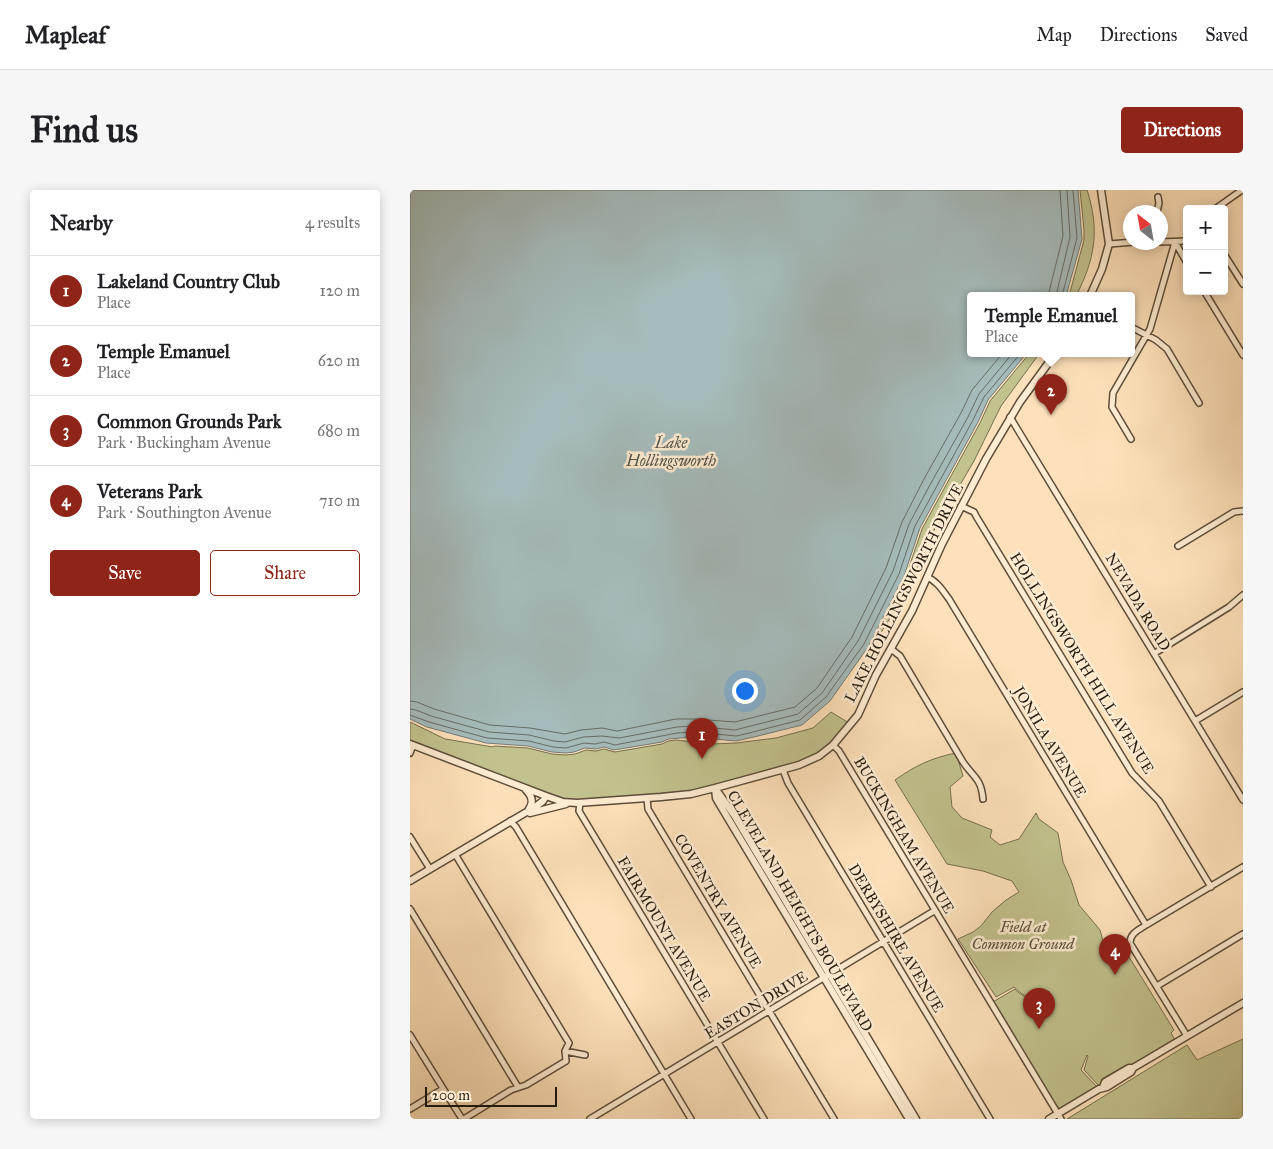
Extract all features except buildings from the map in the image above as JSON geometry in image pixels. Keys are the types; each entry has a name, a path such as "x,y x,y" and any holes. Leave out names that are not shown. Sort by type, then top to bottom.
{"street":[{"path":"1092,292 1102,269 1108,244 1107,221 1101,190"},
{"path":"1221,205 1242,190"},
{"path":"1158,197 1159,205"},
{"path":"1168,242 1183,241"},
{"path":"1175,242 1183,256"},
{"path":"1135,355 1146,336 1158,304 1175,242"},
{"path":"1108,244 1123,243"},
{"path":"1228,260 1243,284"},
{"path":"1206,295 1243,355"},
{"path":"1135,329 1156,340 1166,349 1199,403"},
{"name":"LAKE HOLLINGSWORTH DRIVE","path":"411,745 525,789 563,802 578,803 691,794 783,770 811,760 833,745 858,715 876,675 912,611 986,459 1010,417 1053,357"},
{"path":"1130,439 1115,413 1112,401 1116,388 1134,357"},
{"name":"NEVADA ROAD","path":"1010,417 1243,800"},
{"name":"HOLLINGSWORTH HILL AVENUE","path":"962,506 974,512 1132,773 1159,801 1210,886"},
{"path":"1178,546 1234,512 1243,511"},
{"name":"JONILA AVENUE","path":"927,577 932,579 948,599 1146,925"},
{"path":"1155,653 1229,607 1243,595"},
{"path":"891,649 900,656 963,762 978,779 982,786 983,799"},
{"path":"1195,721 1243,692"},
{"path":"410,753 411,745"},
{"name":"BUCKINGHAM AVENUE","path":"833,745 839,751 1059,1116"},
{"name":"DERBYSHIRE AVENUE","path":"783,770 788,783 990,1119"},
{"name":"CLEVELAND HEIGHTS BOULEVARD","path":"715,788 716,798 720,805 770,882 888,1078 916,1119"},
{"path":"525,789 532,797 531,806 528,810"},
{"path":"410,881 543,802 546,796"},
{"name":"COVENTRY AVENUE","path":"648,798 648,809 834,1119"},
{"path":"521,814 578,803"},
{"name":"FAIRMOUNT AVENUE","path":"578,803 579,811 764,1119"},
{"path":"510,821 516,827 691,1119"},
{"path":"410,837 430,869"},
{"path":"410,1034 463,1119 566,1061 565,1051 569,1043 455,854"},
{"path":"1187,1036 1130,941 1134,933 1146,925 1243,867"},
{"path":"410,909 518,1087"},
{"name":"EASTON DRIVE","path":"590,1119 934,911"},
{"path":"1157,986 1243,934"},
{"path":"1049,1119 1059,1116 1103,1087 1105,1082 1113,1077 1129,1068 1133,1068 1243,1003"},
{"path":"565,1051 585,1055"},
{"name":"CLEVELAND HEIGHTS BOULEVARD","path":"888,1078 909,1119"},
{"path":"410,1109 443,1089"}],"green space":[{"path":"1080,190 1087,190 1091,205 1094,244 1088,269 1078,292 1070,292 1084,240"},
{"path":"1027,357 1037,357 1001,406 974,461 936,526 916,571 896,609 873,643 906,576 922,529 990,401"},
{"path":"831,712 849,723 832,743 818,754 798,763 690,791 580,800 563,800 410,742 410,722 445,739 493,747 528,748 552,754 566,755 586,750 596,751 604,749 615,752 676,740 712,744 776,738 813,728"},
{"name":"Field at Common Ground","path":"956,753 963,776 950,787 952,807 962,818 992,830 990,837 1000,845 1019,839 1036,813 1039,819 1058,833 1063,862 1079,905 1100,930 1104,945 1118,939 1174,1030 1171,1033 1175,1040 1099,1086 1084,1070 1087,1055 1081,1070 1099,1089 1058,1114 991,1003 1015,989 1025,997 1033,999 1046,996 1050,992 1047,991 1039,995 1030,996 1023,994 1014,987 996,997 958,939 981,926 992,912 1019,892 1012,881 983,871 947,864 895,780 924,763"},
{"path":"1243,1039 1243,1119 1067,1119 1187,1045 1197,1060"}],"water":[{"name":"Lake Hollingsworth","path":"410,190 1078,190 1082,239 1067,292 967,292 967,357 1024,357 988,400 920,528 904,576 868,647 830,701 802,725 736,741 694,737 668,739 662,742 614,750 604,747 596,749 585,748 566,753 552,752 528,746 486,743 427,727 410,719"}],"place":[{"name":"Temple Emanuel","path":"1051,415"},
{"name":"Lakeland Country Club","path":"702,759"},
{"name":"Veterans Park","path":"1115,975"},
{"name":"Common Grounds Park","path":"1039,1029"}]}
